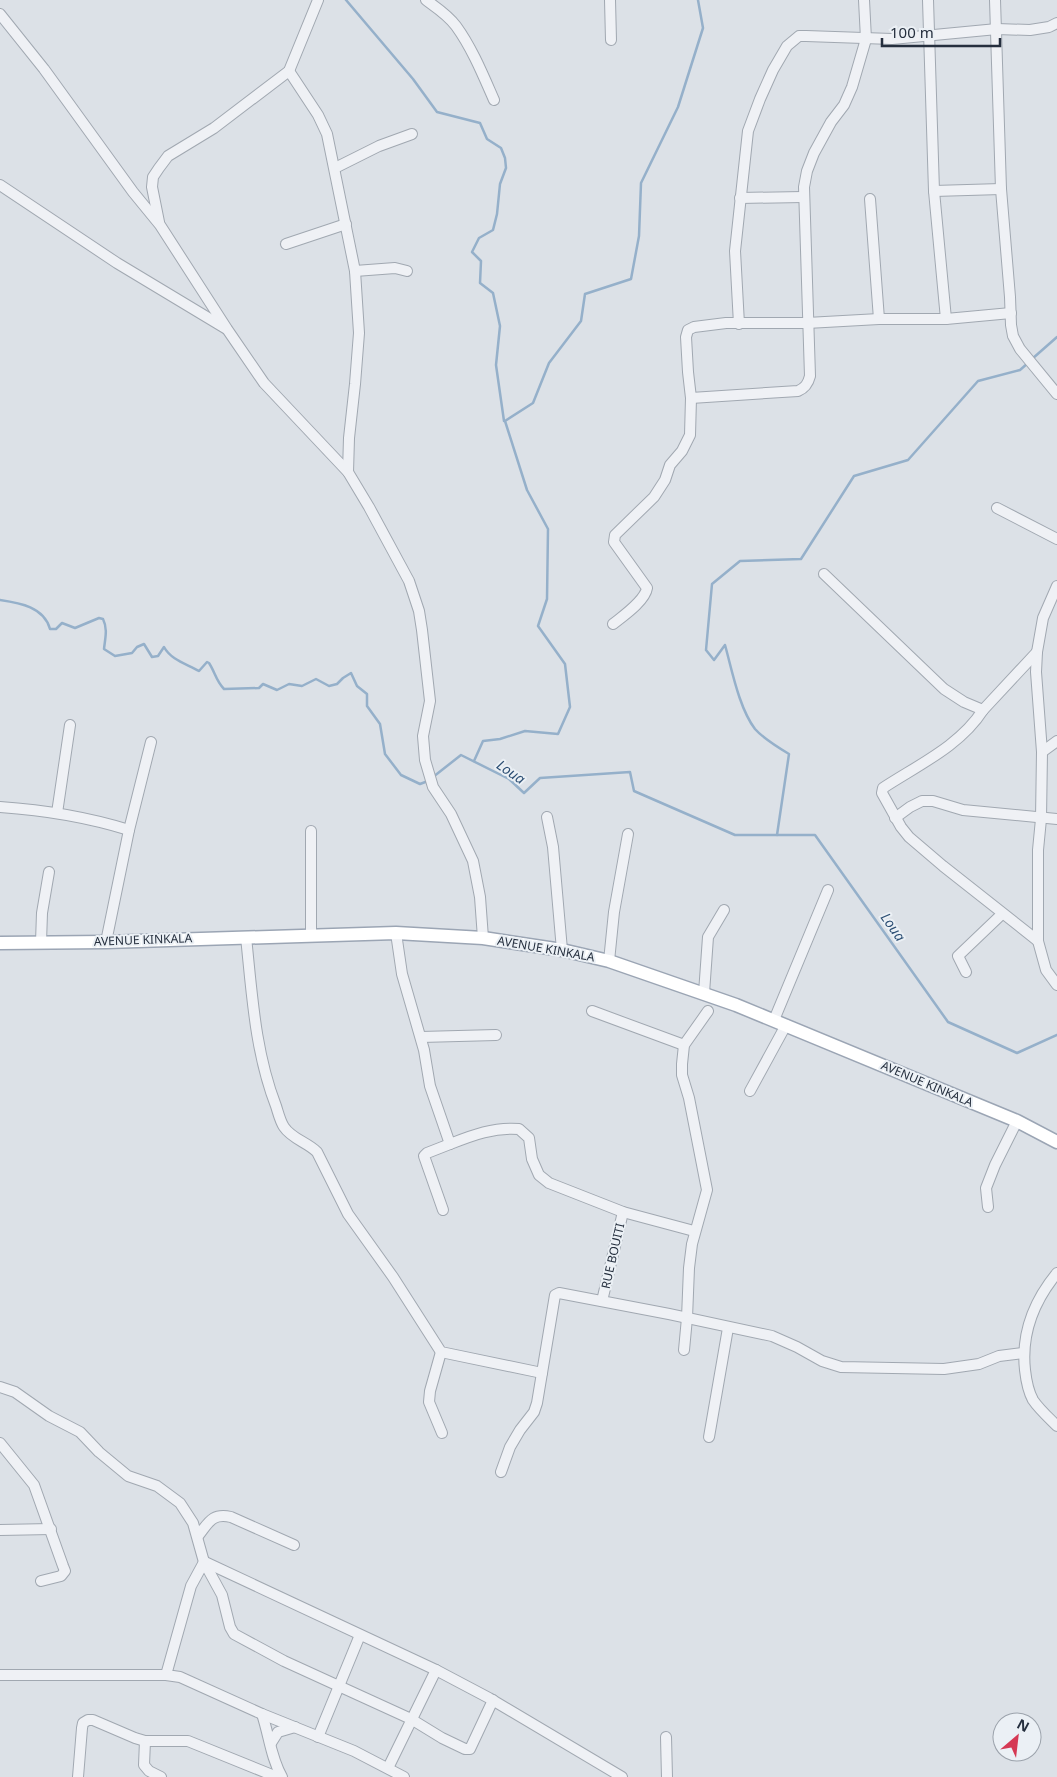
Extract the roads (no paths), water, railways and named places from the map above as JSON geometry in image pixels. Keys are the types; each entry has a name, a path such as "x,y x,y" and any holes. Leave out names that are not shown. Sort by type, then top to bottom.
{"main road":[{"name":"AVENUE KINKALA","path":"0,943 106,942 396,933 483,938 562,950 609,961 704,992 1017,1121 1057,1142"}],"street":[{"path":"160,225 152,187 153,177 168,156 214,128 289,71 318,0"},
{"path":"426,0 440,10 457,27 477,62 494,100"},
{"path":"610,0 611,40"},
{"path":"691,398 798,391 806,386 810,376 803,197 807,171 831,122 850,95 866,39 864,0"},
{"path":"928,0 934,191 946,319"},
{"path":"995,0 1001,189 1010,313 1014,336 1020,349 1057,394"},
{"path":"0,14 44,69 133,192 160,225 264,383 348,472 409,582 419,611 430,701 423,736 425,760 433,787 451,814 474,861 480,897 483,938"},
{"path":"739,324 736,251 748,131 773,70 787,46 799,36 892,39 997,29 1030,30 1049,27 1057,23"},
{"path":"289,71 318,115 327,134 355,271 359,333 349,438 348,472"},
{"path":"335,168 379,146 412,134"},
{"path":"0,185 117,263 227,329"},
{"path":"934,191 1001,189"},
{"path":"740,198 803,197"},
{"path":"870,199 879,319"},
{"path":"286,244 346,224"},
{"path":"355,271 395,268 407,271"},
{"path":"612,624 646,595 647,591 647,588 614,542 614,536 654,497 665,480 670,465 687,444 690,435 691,398 686,337 688,330 694,327 713,324 946,319 1010,313"},
{"path":"996,508 1057,539"},
{"path":"824,574 944,689 964,702 984,710"},
{"path":"1057,586 1043,618 1037,652 1036,672 1042,752 1041,818 1038,850 1038,941 1046,970 1057,985"},
{"path":"1037,652 984,710 972,726 956,741 883,788 882,793 895,818 909,837 1002,914 1038,941"},
{"path":"57,813 70,725"},
{"path":"1042,752 1057,741"},
{"path":"106,942 129,830 151,742"},
{"path":"895,818 922,801 933,801 963,810 1057,819"},
{"path":"0,807 57,813 103,822 129,830"},
{"path":"547,817 552,847 562,950"},
{"path":"311,831 311,935"},
{"path":"609,961 614,912 628,834"},
{"path":"40,942 48,872"},
{"path":"750,1090 780,1023 828,890"},
{"path":"704,992 708,937 724,910"},
{"path":"966,972 958,956 1002,914"},
{"path":"396,933 402,974 421,1037 430,1086 450,1144"},
{"path":"246,937 258,1046 271,1094 284,1126 294,1137 309,1144 317,1152 348,1214 393,1277 440,1352 542,1373"},
{"path":"684,1350 689,1268 694,1231 707,1190 689,1098 682,1074 684,1045 708,1011"},
{"path":"592,1012 684,1045"},
{"path":"421,1037 496,1035"},
{"path":"988,1207 986,1188 1017,1121"},
{"path":"443,1210 424,1156 427,1153 470,1136 502,1128 519,1129 529,1138 532,1159 539,1175 549,1183 623,1212 694,1231"},
{"name":"RUE BOUITI","path":"602,1301 623,1212"},
{"path":"1054,1419 1034,1400 1029,1390 1023,1353 1026,1331 1032,1312 1044,1288 1057,1272"},
{"path":"501,1472 510,1447 534,1412 555,1295 564,1294 602,1301 772,1336 822,1361 841,1367 944,1369 979,1364 999,1356 1023,1353"},
{"path":"709,1437 723,1367 728,1328"},
{"path":"440,1352 429,1402 442,1433"},
{"path":"0,1387 15,1392 49,1416 80,1432 99,1452 128,1476 157,1486 169,1493 180,1503 193,1523 204,1562 222,1595 230,1627 234,1634 284,1661 411,1719 442,1738 468,1750 493,1700"},
{"path":"0,1443 34,1485 51,1529 64,1571 61,1576 41,1582"},
{"path":"198,1536 213,1518 222,1515 231,1517 294,1545"},
{"path":"0,1530 51,1529"},
{"path":"204,1562 436,1670 493,1700 622,1777"},
{"path":"166,1675 191,1586 204,1562"},
{"path":"318,1737 360,1635"},
{"path":"388,1768 436,1670"},
{"path":"0,1675 166,1675 180,1677 262,1714 354,1751 404,1777"},
{"path":"262,1714 271,1743 272,1756 282,1777"},
{"path":"78,1777 82,1728 88,1720 93,1720 145,1741 188,1741 277,1777"},
{"path":"271,1743 278,1732 295,1727"},
{"path":"666,1736 667,1777"},
{"path":"145,1741 144,1765 149,1771 161,1777"}],"waterway":[{"path":"346,0 413,79 437,112 480,123 487,139 501,148 505,158 506,168 500,184 497,214 493,230 479,238 472,252 481,261 480,283 493,293 500,326 496,365 504,421"},
{"path":"474,761 483,741 500,739 525,731 558,734 570,707 565,664 538,626 547,599 548,529 527,490 505,421 533,403 549,363 581,321 585,294 631,279 639,236 641,183 678,107 703,28 698,0"},
{"path":"1032,359 1057,337"},
{"path":"777,835 789,754 762,735 749,720 737,688 725,645 714,660 706,650 712,584 740,561 801,559 854,476 908,460 978,381 1020,370 1028,363"},
{"name":"Loua","path":"0,600 30,607 37,611 47,622 50,629 56,629 62,623 75,628 99,618 103,619 106,630 104,649 115,656 132,653 137,647 144,644 152,657 158,656 164,647 175,658 199,671 207,662 209,663 224,689 259,688 263,684 277,690 289,684 302,686 316,679 329,686 337,684 351,673 357,686 367,694 367,706 380,724 385,754 401,775 420,784 428,781"},
{"name":"Loua","path":"433,777 461,755 509,779 524,793 540,778 630,772 634,791 735,835 815,835 948,1022 1017,1053 1057,1035"}]}
